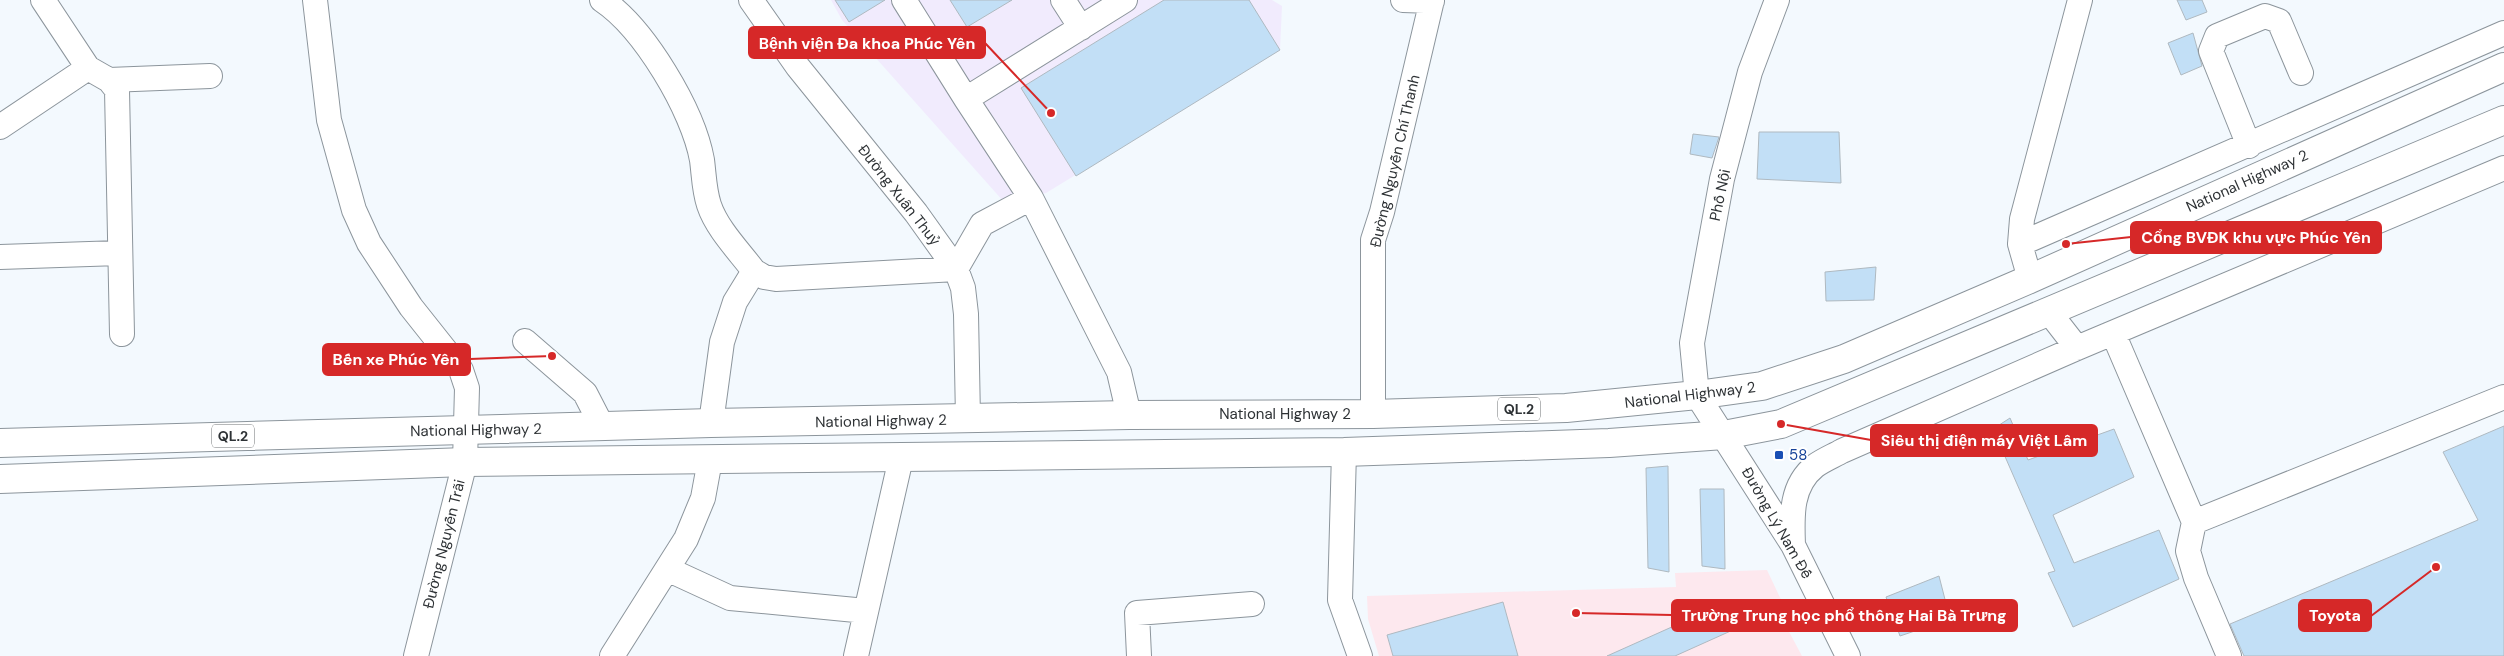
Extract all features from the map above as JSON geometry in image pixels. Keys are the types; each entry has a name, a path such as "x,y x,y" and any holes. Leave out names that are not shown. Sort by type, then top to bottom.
{"highway":[{"name":"National Highway 2","path":"0,443 711,423 1129,415 1373,414 1566,408 1697,395 1762,386 1844,359 2030,279 2504,67"},
{"name":"QL.2","path":"0,479 465,462 1344,452 1609,443 1724,435 1780,424 2504,120"},
{"path":"2030,279 2049,312"},
{"path":"1129,415 1130,455"}],"street":[{"path":"43,0 88,68 109,80 117,90 122,334"},
{"name":"Đường Nguyễn Trãi","path":"315,0 329,120 354,210 369,243 411,307 461,370 467,388 465,462 416,656"},
{"path":"602,0 636,30 660,66 695,136 702,160 703,179 709,206 718,222 754,271 764,277 776,279 956,269 982,224 1031,198"},
{"name":"Đường Xuân Thuỷ","path":"751,0 798,68 916,213 956,269 963,288 966,314 968,419"},
{"path":"904,0 1031,198 1119,372 1129,415"},
{"path":"1063,0 1081,28"},
{"path":"1403,0 1432,1"},
{"name":"Phố Nội","path":"1697,395 1692,343 1722,179 1750,72 1777,0"},
{"path":"2030,279 2020,244 2022,219 2080,0"},
{"path":"966,99 1121,1"},
{"name":"Đường Nguyễn Chí Thanh","path":"1373,414 1374,240 1432,1"},
{"path":"2249,146 2211,51 2216,36 2265,16 2272,17 2279,21 2300,73"},
{"path":"2020,244 2249,146 2504,33"},
{"path":"0,127 88,68"},
{"path":"109,80 210,76"},
{"path":"1793,545 1792,511 1797,488 1814,467 1842,451 2112,333 2504,168"},
{"path":"0,257 119,252"},
{"path":"711,423 722,342 735,302 754,271"},
{"path":"2049,312 2077,348"},
{"path":"2112,333 2194,522 2188,551 2196,578 2229,656"},
{"path":"525,341 585,392 602,426"},
{"name":"Đường Lý Nam Đế","path":"1697,395 1793,545 1848,656"},
{"path":"2194,522 2504,397"},
{"path":"1344,452 1340,600 1360,656"},
{"path":"856,656 901,458"},
{"path":"612,656 686,539 703,498 710,460"},
{"path":"667,569 730,598 866,611"},
{"path":"1139,656 1137,614 1252,604"}],"shaded area":[{"path":"831,0 1272,0 1282,6 1280,50 1046,193 1004,202 842,20"},
{"path":"1767,570 1784,606 1786,626 1802,656 1379,656 1368,619 1367,596 1676,587 1675,573"}],"building":[{"path":"835,0 885,0 849,22"},
{"path":"950,0 1012,0 967,27"},
{"path":"1164,0 1249,0 1280,50 1076,176 1021,88"},
{"path":"2177,0 2202,0 2207,12 2186,20"},
{"path":"2193,33 2202,66 2181,75 2168,43"},
{"path":"1759,132 1839,132 1841,183 1757,179"},
{"path":"1693,134 1719,137 1712,158 1690,154"},
{"path":"1876,267 1874,300 1826,301 1825,272"},
{"path":"2010,418 2028,460 2114,429 2134,477 2053,515 2074,563 2159,530 2179,579 2073,627 2048,573 2055,571 1993,429"},
{"path":"2504,426 2504,656 2244,656 2230,624 2478,520 2443,452"},
{"path":"1668,466 1669,572 1648,568 1646,468"},
{"path":"1700,489 1724,489 1725,569 1702,566"},
{"path":"1939,576 1950,619 1900,636 1886,597"},
{"path":"1732,600 1744,625 1675,656 1607,656"},
{"path":"1503,602 1518,656 1393,656 1387,635"}],"place":[{"name":"Bệnh viện Đa khoa Phúc Yên","path":"1051,113"},
{"name":"Cổng BVĐK khu vực Phúc Yên","path":"2066,244"},
{"name":"Bến xe Phúc Yên","path":"552,356"},
{"name":"Siêu thị điện máy Việt Lâm","path":"1781,424"},
{"name":"58","path":"1779,455"},
{"name":"Toyota","path":"2436,567"},
{"name":"Trường Trung học phổ thông Hai Bà Trưng","path":"1576,613"}]}
